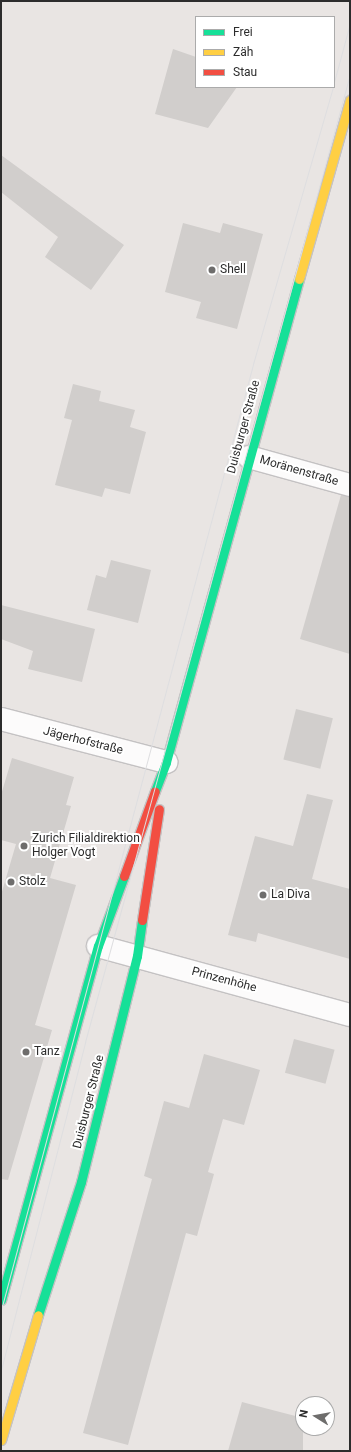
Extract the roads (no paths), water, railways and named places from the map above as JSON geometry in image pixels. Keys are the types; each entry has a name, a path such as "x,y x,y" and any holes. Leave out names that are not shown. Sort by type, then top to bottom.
{"main road":[{"name":"Duisburger Straße","path":"1,1300 98,946 166,762 249,457 350,100"},
{"name":"Duisburger Straße","path":"1,1440 50,1273 82,1182 137,956 166,762"}],"street":[{"name":"Moränenstraße","path":"249,457 350,486"},
{"name":"Jägerhofstraße","path":"6,721 166,762"},
{"name":"Prinzenhöhe","path":"98,946 350,1015"}],"tram line":[{"path":"335,78 350,23"},
{"path":"1,1370 85,1042 350,74"},
{"path":"1,1310 253,364 333,88"}],"place":[{"name":"Shell","path":"212,270"},
{"name":"Zurich Filialdirektion Holger Vogt","path":"24,846"},
{"name":"Stolz","path":"11,882"},
{"name":"La Diva","path":"263,895"},
{"name":"Tanz","path":"26,1052"}]}
